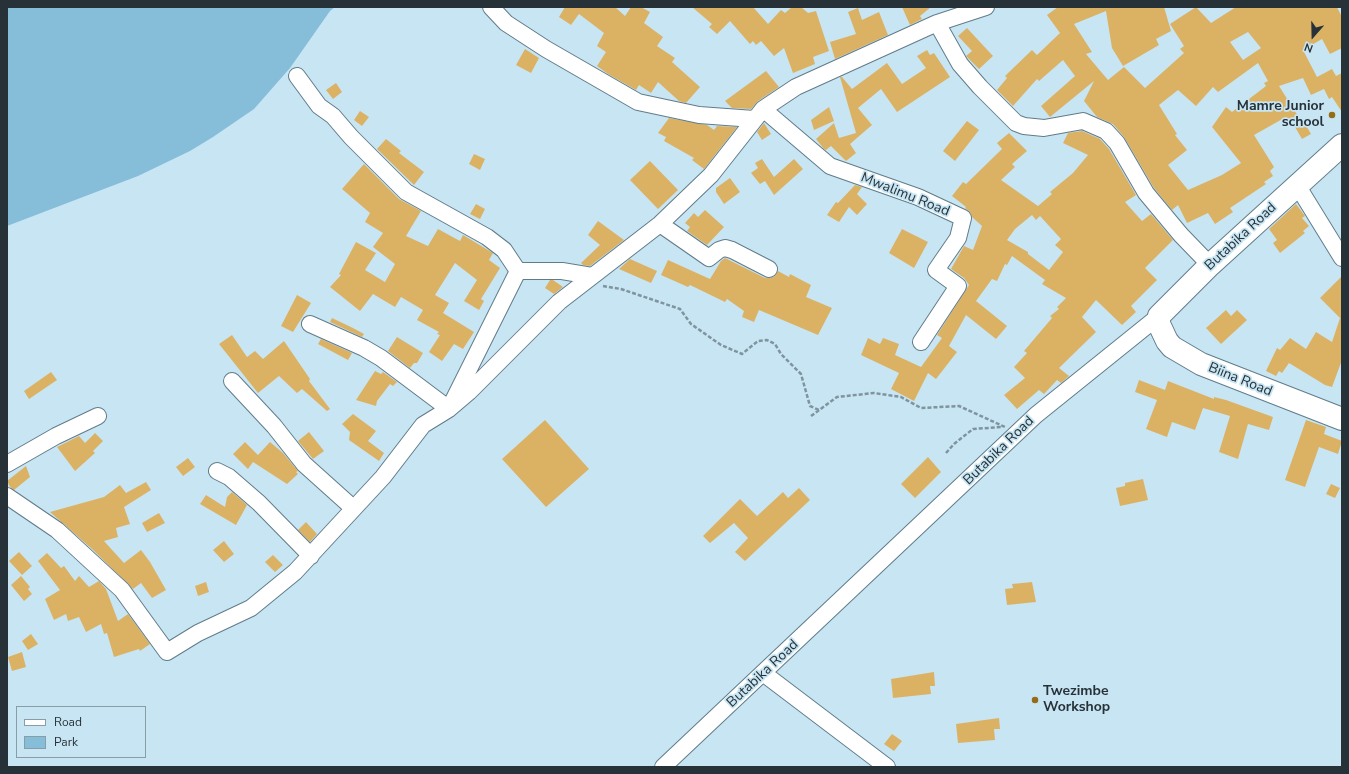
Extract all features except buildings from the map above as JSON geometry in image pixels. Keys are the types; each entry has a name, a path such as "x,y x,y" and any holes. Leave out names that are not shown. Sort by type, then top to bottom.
{"main road":[{"name":"Butabika Road","path":"1159,316 1210,265 1342,145"},
{"name":"Biina Road","path":"1159,316 1159,324 1167,341 1172,347 1201,364 1342,420"}],"street":[{"path":"491,7 506,23 535,42 638,102 699,115 759,114"},
{"path":"7,496 57,530 122,590 167,652 198,633 251,608 311,556 353,508 383,477 423,425 449,409 469,392 538,325 559,302 660,224 711,175 759,114 796,87 937,23 986,7"},
{"path":"937,23 960,64 980,87 1016,123 1024,126 1044,128 1083,121 1106,131 1117,143 1146,193 1181,235 1210,265"},
{"path":"297,76 319,106 333,116 351,137 406,192 486,237 504,250 518,271"},
{"name":"Mwalimu Road","path":"759,114 830,166 918,198 964,218 958,238 936,270 958,286 921,342"},
{"path":"1297,185 1342,258"},
{"path":"660,224 710,258 719,250 725,248 732,250 769,270"},
{"path":"518,271 562,271 587,279"},
{"path":"449,409 518,271"},
{"name":"Butabika Road","path":"664,767 1036,415 1159,316"},
{"path":"310,324 364,348 380,358 449,409"},
{"path":"232,381 274,426 304,464 353,508"},
{"path":"7,464 56,436 98,416"},
{"path":"217,471 229,477 259,502 311,556"},
{"path":"763,673 887,767"}],"path":[{"path":"587,279 622,289 680,309 691,324 721,345 742,354 758,341 767,340 775,344 781,354 801,374 810,406 819,410"},
{"path":"811,416 838,398 874,393 901,397 921,408 959,406 1005,427"},
{"path":"946,453 954,444 973,429 1005,427 1011,424"}],"green space":[{"path":"7,7 335,7 330,11 290,68 254,109 213,137 190,151 138,176 7,226"}],"place":[{"name":"Mamre Junior school","path":"1332,115"},
{"name":"Twezimbe Workshop","path":"1035,700"}]}
